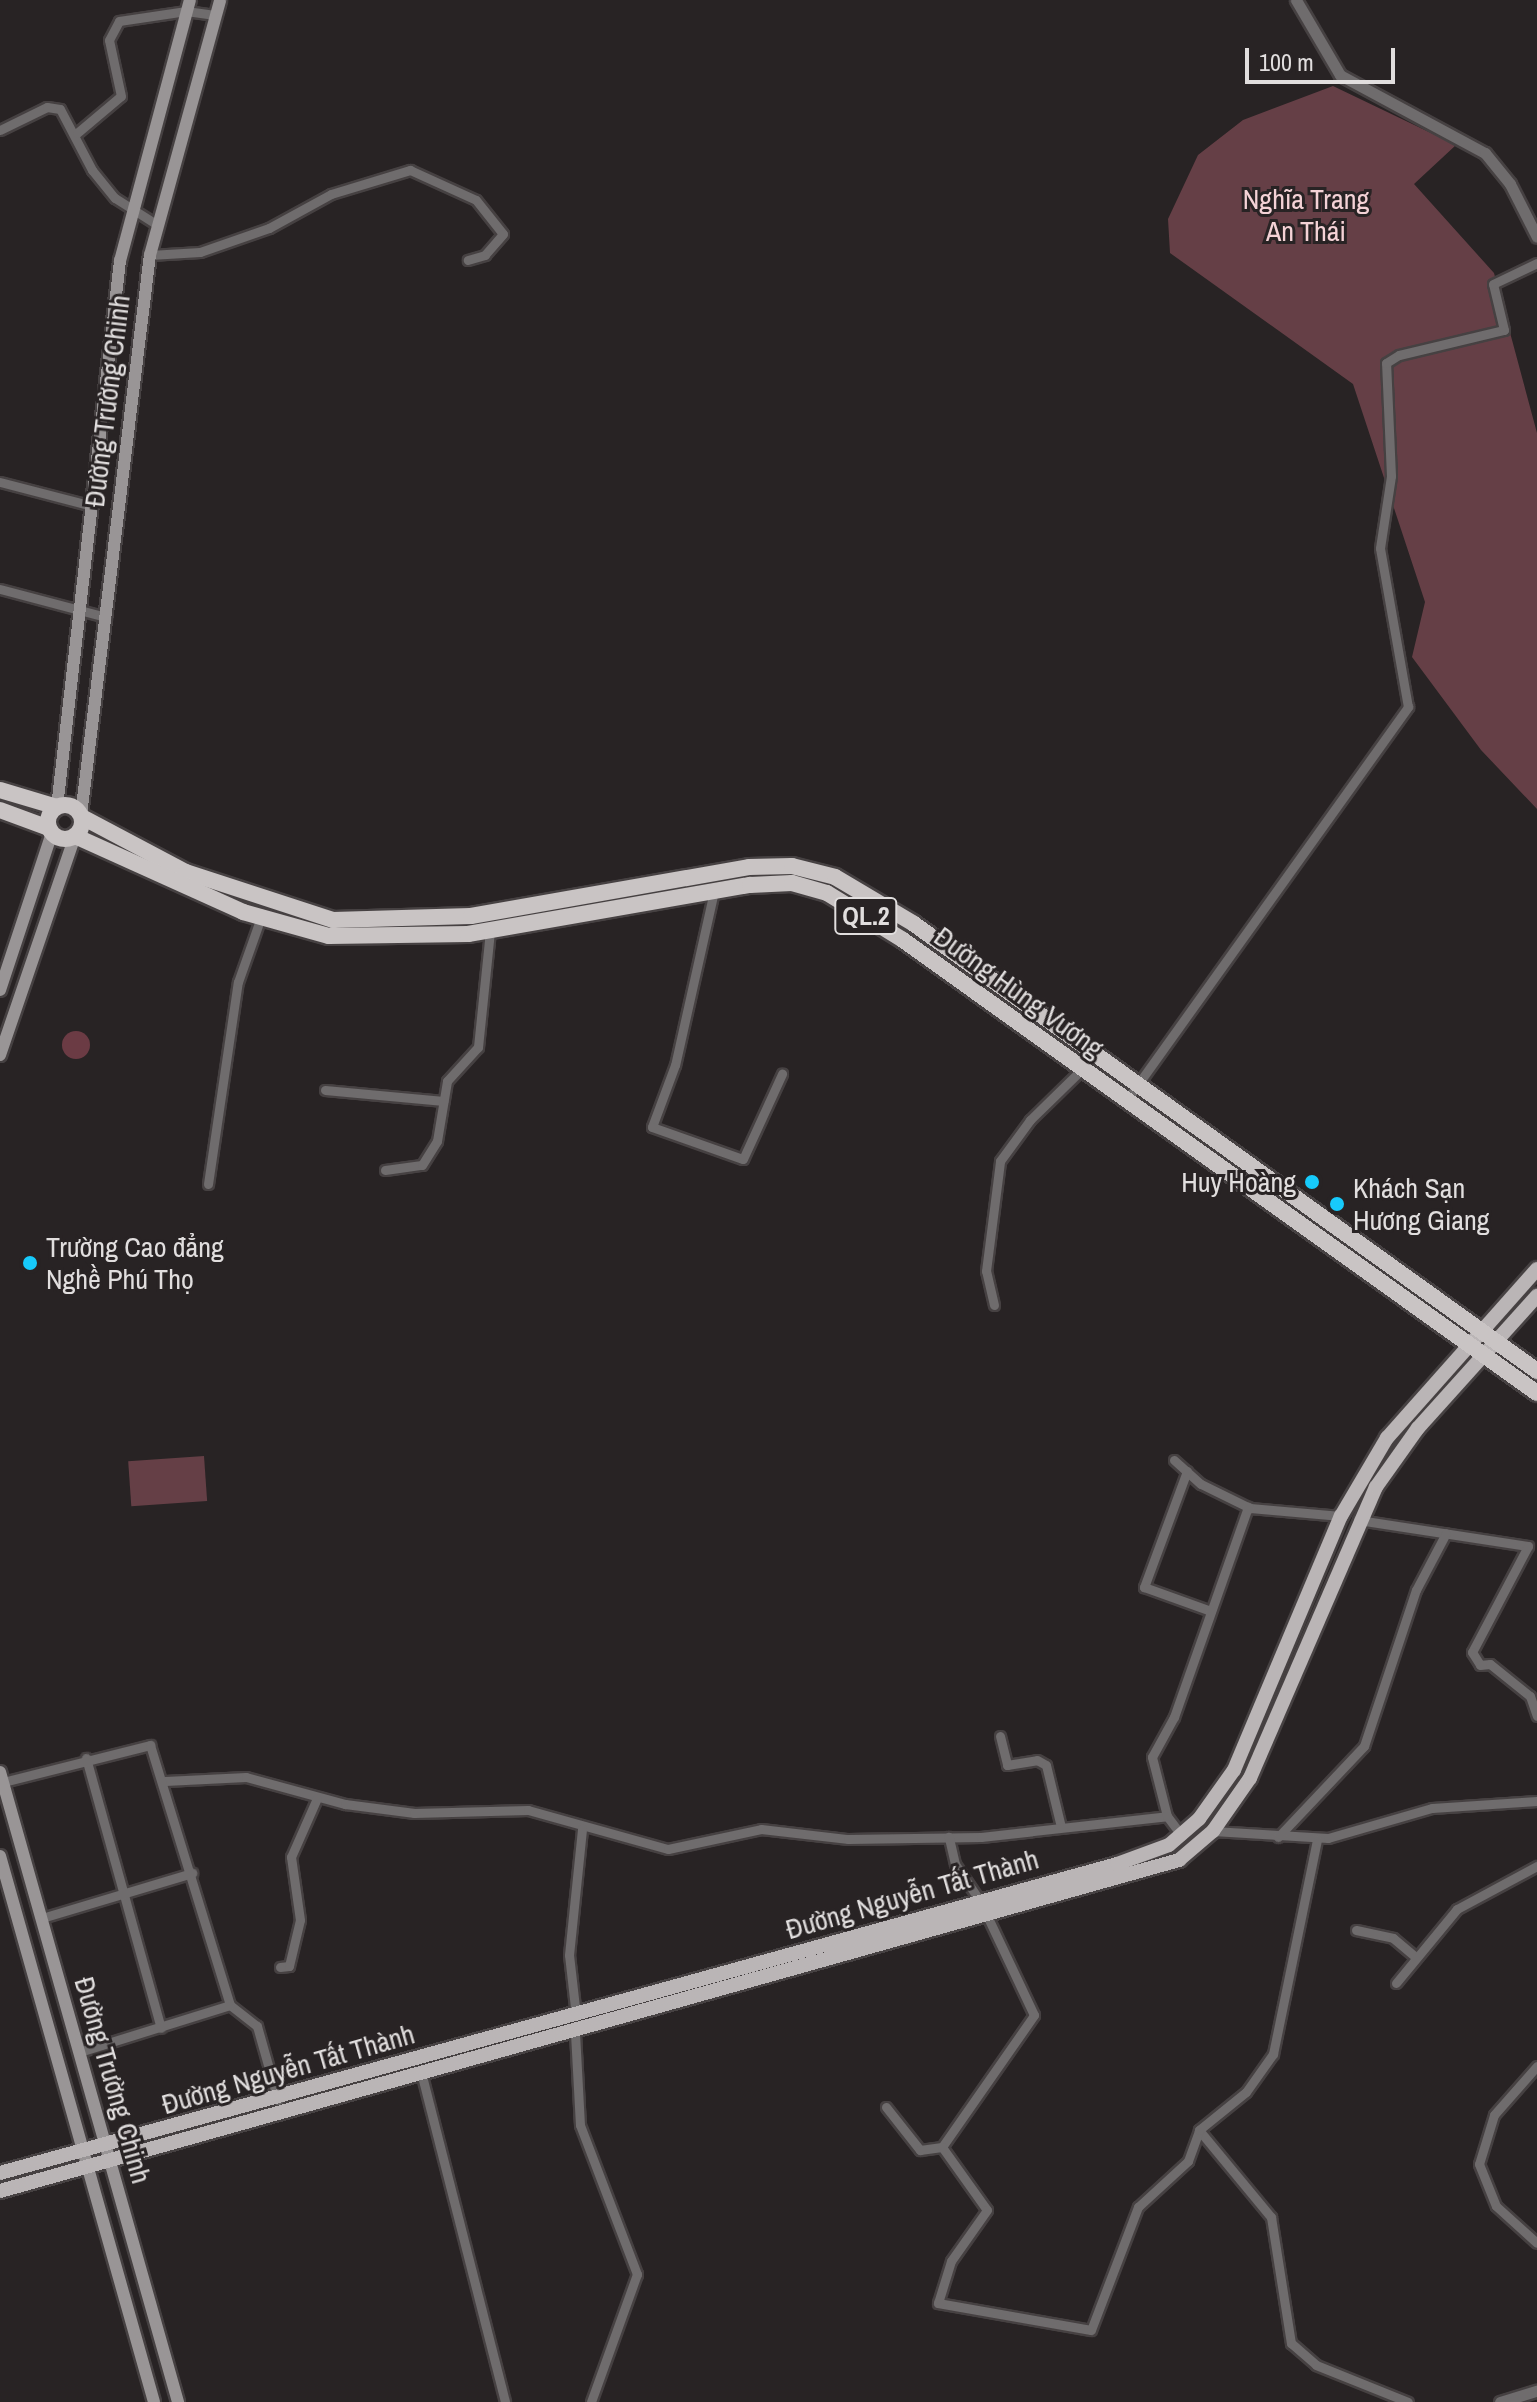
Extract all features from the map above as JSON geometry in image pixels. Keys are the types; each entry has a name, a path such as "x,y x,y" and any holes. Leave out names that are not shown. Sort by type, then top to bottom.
{"highway":[{"name":"QL.2","path":"0,790 57,807 71,806 82,816"},
{"path":"50,830 57,807"},
{"name":"QL.2","path":"0,810 50,830 75,836"},
{"name":"Đường Hùng Vương","path":"82,816 186,872 333,920 471,916 720,872 792,866 854,886 1537,1371"},
{"path":"75,836 82,816"},
{"name":"Đường Hùng Vương","path":"75,836 261,917 329,936 397,940 490,931 714,891 792,883 827,893 903,940 1537,1393"}],"main road":[{"name":"Đường Trường Chinh","path":"82,816 150,255 156,224 220,0"},
{"name":"Đường Trường Chinh","path":"57,807 129,210 188,6"},
{"path":"0,990 50,830"},
{"path":"0,1055 75,836"},
{"name":"Đường Nguyễn Tất Thành","path":"0,2173 278,2100 1117,1864 1182,1836 1234,1770 1357,1488 1403,1417 1537,1269"},
{"name":"Đường Nguyễn Tất Thành","path":"0,2191 111,2163 1164,1867 1213,1831 1250,1778 1371,1496 1418,1428 1537,1296"},
{"path":"1299,1616 1315,1623"},
{"name":"Đường Trường Chinh","path":"1,1777 178,2402"},
{"name":"Đường Trường Chinh","path":"0,1856 86,2152 154,2402"},
{"path":"124,2290 146,2284"}],"street":[{"path":"1296,0 1340,75 1485,153 1510,184 1537,237"},
{"path":"77,133 121,96 109,40 113,27 126,18 188,6 215,15"},
{"path":"0,130 54,106 77,133 92,170 129,210 156,224"},
{"path":"150,255 200,252 269,228 331,194 410,170 476,200 503,234 485,255 468,260"},
{"path":"1126,1101 1408,707 1380,548 1391,476 1386,363 1399,355 1504,330 1493,284 1537,263"},
{"path":"0,482 92,506"},
{"path":"0,589 106,617"},
{"path":"720,872 693,998 652,1127 743,1159 782,1074"},
{"path":"208,1184 239,979 261,917"},
{"path":"385,1170 422,1165 437,1141 447,1081 479,1045 490,931"},
{"path":"994,1305 986,1271 1000,1161 1030,1120 1081,1070"},
{"path":"325,1090 443,1101"},
{"path":"1174,1460 1248,1507 1345,1510"},
{"path":"1187,1471 1144,1587 1211,1611"},
{"path":"1182,1836 1167,1816 1153,1751 1174,1717 1248,1507"},
{"path":"1360,1516 1528,1546 1472,1652 1480,1665 1490,1664 1523,1689 1537,1716"},
{"path":"1278,1837 1364,1746 1410,1605 1446,1533"},
{"path":"1000,1736 1007,1765 1037,1760 1046,1765 1061,1827"},
{"path":"1,1777 146,1743 165,1781 230,2005 257,2026 278,2100"},
{"path":"86,1758 161,2028"},
{"path":"165,1781 246,1777 317,1798 414,1813 528,1810 582,1829 668,1849 761,1829 848,1839 949,1837 1167,1816"},
{"path":"280,1967 289,1966 300,1920 291,1857 317,1798"},
{"path":"1213,1831 1317,1839 1432,1808 1537,1801"},
{"path":"576,2016 569,1955 582,1829"},
{"path":"886,2107 920,2150 942,2147 1034,2015 988,1916 955,1864 949,1837"},
{"path":"942,2147 987,2210 951,2261 938,2303 1086,2333 1138,2207 1188,2161 1199,2130 1246,2092 1276,2046 1317,1839"},
{"path":"1396,1983 1413,1955 1457,1909 1537,1866"},
{"path":"42,1918 192,1873"},
{"path":"1356,1930 1393,1938 1413,1955"},
{"path":"79,2052 230,2005"},
{"path":"575,2033 580,2125 637,2274 591,2402"},
{"path":"1537,2066 1494,2115 1480,2144 1479,2164 1496,2206 1537,2243"},
{"path":"422,2076 505,2402"},
{"path":"1199,2130 1271,2217 1291,2343 1316,2365 1408,2402"},
{"path":"1500,2402 1537,2391"}],"green space":[{"name":"Nghĩa Trang An Thái","path":"1333,86 1456,145 1414,184 1494,273 1537,433 1537,809 1481,750 1412,657 1425,602 1353,384 1170,253 1168,219 1198,155 1243,120"},
{"path":"204,1456 207,1501 131,1506 128,1461"}],"shaded area":[{"path":"76,1031 86,1035 90,1045 86,1055 76,1059 66,1055 62,1045 66,1035"}],"place":[{"name":"Huy Hoàng","path":"1312,1182"},
{"name":"Khách Sạn Hương Giang","path":"1337,1204"},
{"name":"Trường Cao đẳng Nghề Phú Thọ","path":"30,1263"}]}
